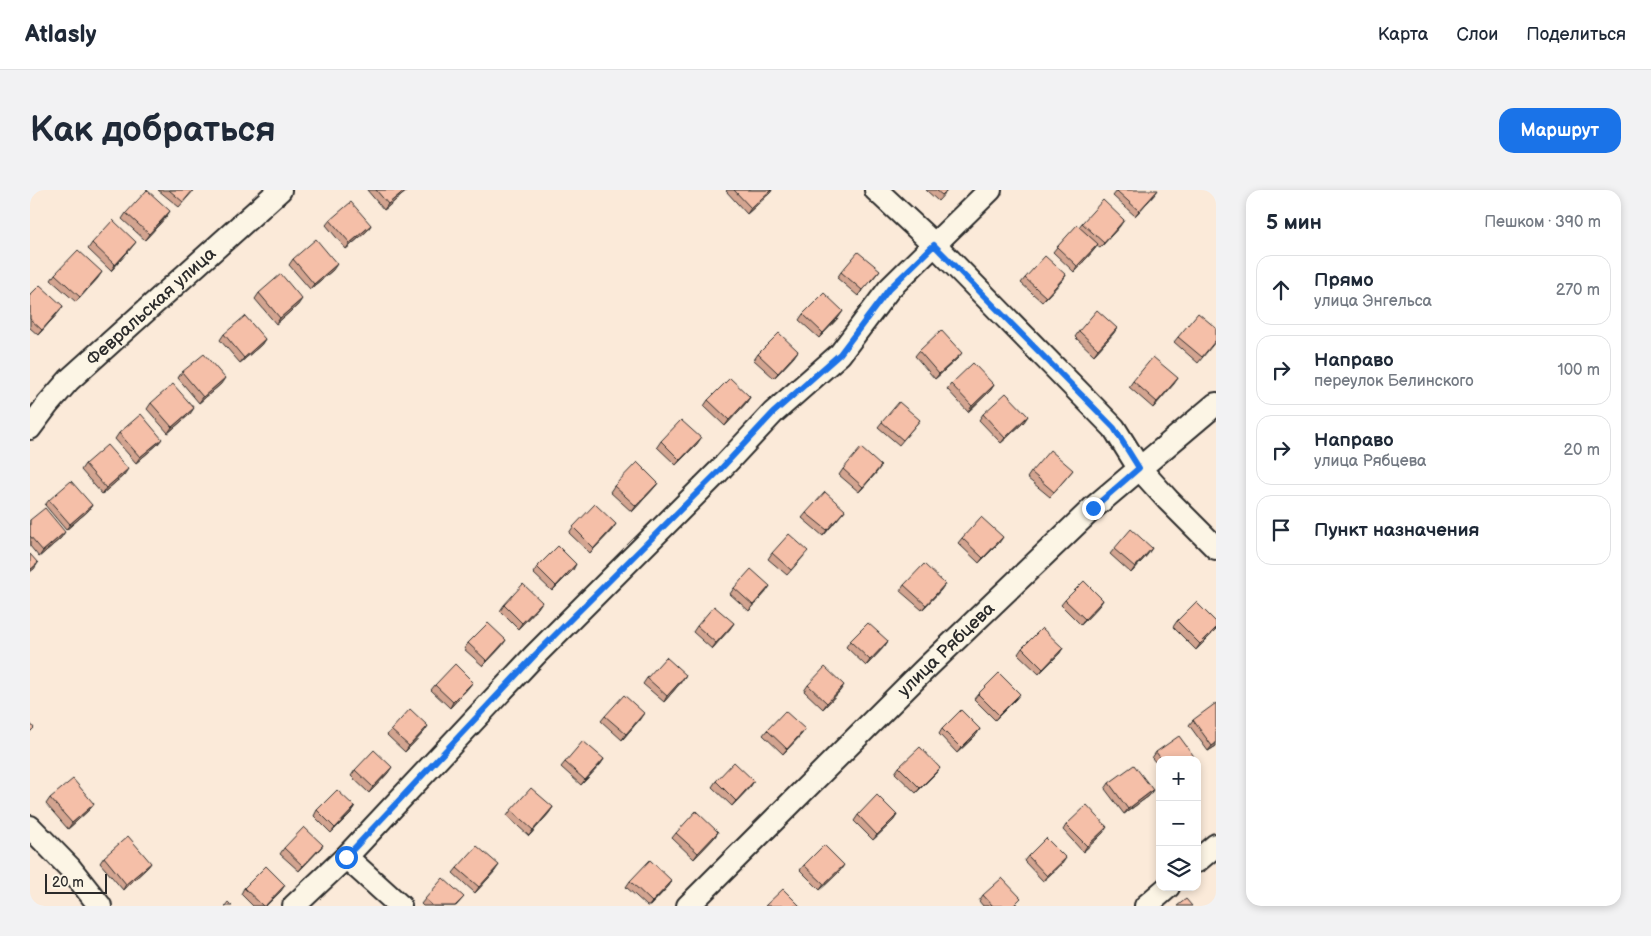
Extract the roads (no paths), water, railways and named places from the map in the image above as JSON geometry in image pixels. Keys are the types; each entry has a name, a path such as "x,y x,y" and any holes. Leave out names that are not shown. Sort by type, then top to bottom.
{"street":[{"name":"Февральская улица","path":"30,428 68,380 280,190"},
{"path":"876,190 934,245 1114,428 1139,468 1216,548"},
{"path":"294,906 346,857 535,655 718,472 773,413 840,354 889,289 990,190"},
{"name":"улица Рябцева","path":"688,906 923,671 1093,508 1139,468 1176,440 1216,404"},
{"path":"30,827 70,868 100,906"},
{"path":"1201,858 1216,845"},
{"path":"346,857 400,906"},
{"path":"1146,906 1163,891"}]}
